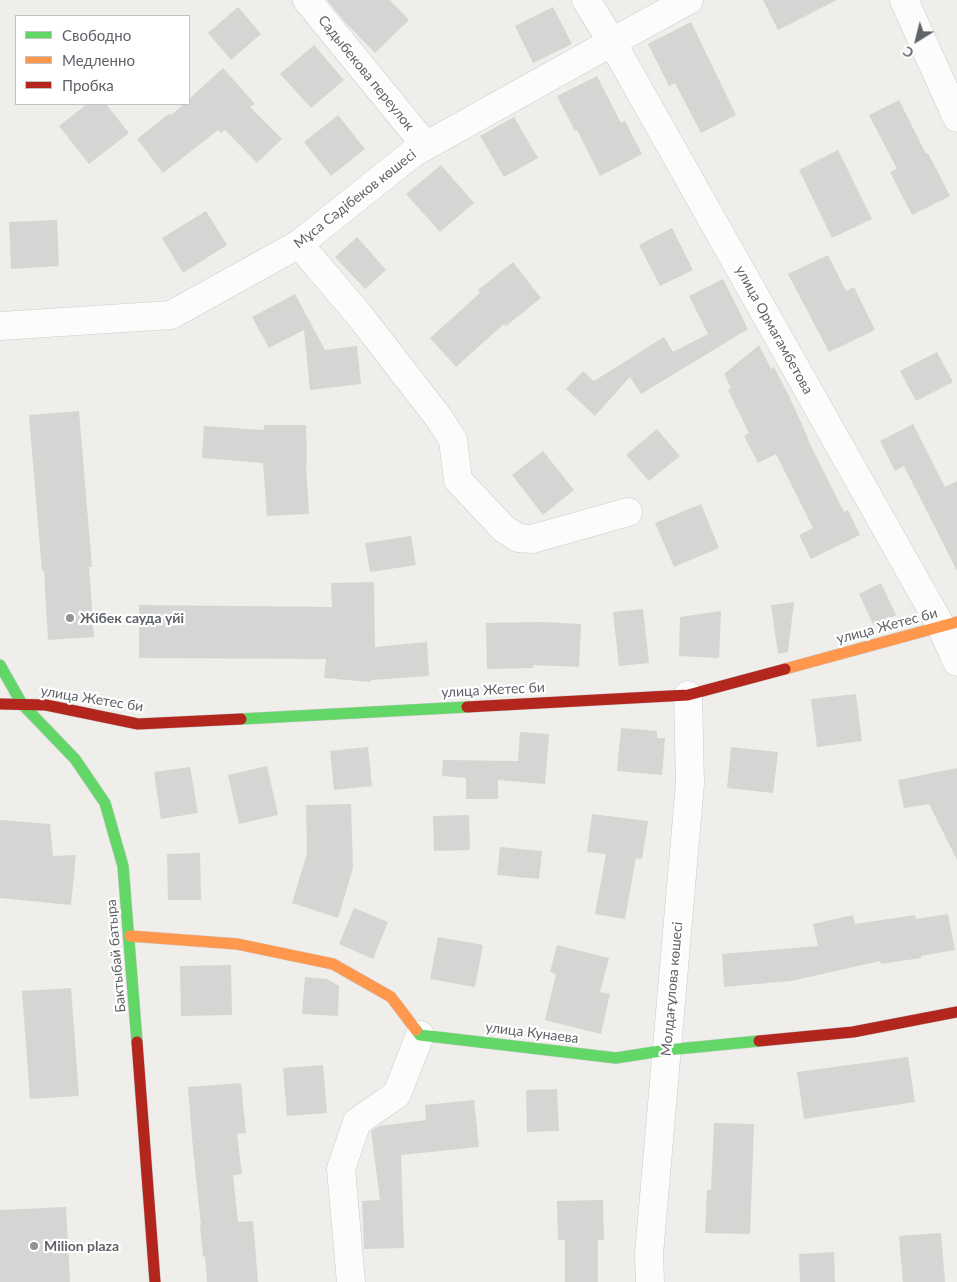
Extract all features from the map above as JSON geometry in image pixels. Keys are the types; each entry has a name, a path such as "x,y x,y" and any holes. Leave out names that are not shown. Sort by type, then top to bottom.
{"street":[{"name":"Садыбекова переулок","path":"307,0 426,146"},
{"name":"улица Ормагамбетова","path":"586,0 949,624 957,662"},
{"name":"Мұса Сәдібеков көшесі","path":"0,326 171,315 299,244 413,153 689,0"},
{"path":"904,0 950,89 957,118"},
{"path":"299,244 360,316 439,418 453,440 458,480 504,529 518,538 532,539 628,512"},
{"name":"улица Жетес би","path":"0,704 46,705 138,724 688,695 949,624"},
{"name":"Бактыбай батыра","path":"0,666 22,704 75,759 105,803 123,866 130,936 155,1282"},
{"name":"Молдағұлова көшесі","path":"650,1282 650,1254 690,783 688,695"},
{"path":"130,936 237,944 333,964 391,997 420,1036 397,1094 357,1122 341,1169 351,1282"},
{"name":"улица Кунаева","path":"420,1036 616,1058 667,1050 853,1032 957,1012"}],"building":[{"path":"327,0 390,0 409,20 375,53"},
{"path":"763,0 837,0 778,30"},
{"path":"238,7 261,34 231,60 208,33"},
{"path":"553,7 572,44 533,63 515,26"},
{"path":"691,22 736,115 701,133 675,83 669,86 648,44"},
{"path":"314,45 344,80 311,108 280,74"},
{"path":"223,68 255,104 250,107 282,139 257,163 225,130 221,133 218,130 163,173 137,139 170,113 171,115 183,105 190,105 190,98"},
{"path":"597,76 621,123 625,121 642,154 600,176 577,130 575,131 557,96"},
{"path":"899,100 950,196 912,215 890,172 897,169 869,115"},
{"path":"86,105 107,105 129,133 89,164 59,126"},
{"path":"338,115 365,149 331,176 304,142"},
{"path":"514,117 538,158 504,177 480,136"},
{"path":"838,150 872,219 832,238 799,170"},
{"path":"441,165 474,203 440,232 406,194"},
{"path":"206,211 227,245 183,273 162,238"},
{"path":"57,220 59,266 11,269 9,222"},
{"path":"672,228 693,270 660,286 639,245"},
{"path":"357,237 386,270 365,289 335,257"},
{"path":"828,255 846,291 854,287 875,330 829,352 788,274"},
{"path":"513,262 541,298 506,326 504,324 456,367 430,338 480,293 478,290"},
{"path":"723,279 748,329 641,394 630,377 595,416 566,389 583,371 594,381 664,337 673,352 708,334 689,296"},
{"path":"295,294 325,350 357,346 361,384 310,390 304,330 269,348 252,317"},
{"path":"759,345 771,369 774,367 789,396 807,438 844,512 848,510 860,535 811,559 799,535 813,528 776,454 758,463 744,436 749,433 728,390 731,388 724,374"},
{"path":"937,352 953,382 916,401 900,371"},
{"path":"79,411 92,567 89,567 94,637 48,640 44,571 42,571 29,415"},
{"path":"913,424 945,487 957,481 957,571 904,466 895,471 880,441"},
{"path":"264,425 306,425 309,514 267,516 263,463 202,458 204,426 264,430"},
{"path":"657,429 680,456 649,481 626,455"},
{"path":"543,451 574,490 543,515 512,475"},
{"path":"701,504 719,548 674,567 655,523"},
{"path":"411,536 416,565 370,572 365,543"},
{"path":"374,582 375,647 427,642 429,676 371,680 371,682 324,678 326,659 139,658 139,605 332,607 331,583"},
{"path":"881,583 896,615 874,626 859,594"},
{"path":"794,602 788,652 778,654 771,605"},
{"path":"643,609 649,663 619,666 613,612"},
{"path":"721,611 719,658 679,656 680,617"},
{"path":"541,622 581,624 579,667 533,665 533,668 487,669 486,623"},
{"path":"856,694 862,741 817,747 811,699"},
{"path":"621,728 657,731 657,738 665,738 662,775 617,771"},
{"path":"520,732 549,734 545,784 498,780 498,799 466,799 466,778 442,776 443,760 518,761"},
{"path":"368,747 372,786 334,790 330,751"},
{"path":"731,747 778,752 773,793 727,788"},
{"path":"267,766 278,815 239,824 228,775"},
{"path":"190,767 198,813 161,819 154,772"},
{"path":"957,768 957,860 929,804 904,808 898,780"},
{"path":"351,804 353,868 338,918 292,903 307,853 306,805"},
{"path":"592,814 648,821 642,859 636,858 625,919 595,914 606,854 587,852"},
{"path":"469,815 470,850 434,851 433,816"},
{"path":"0,820 50,824 53,856 76,855 71,905 0,898"},
{"path":"500,847 542,851 539,879 497,875"},
{"path":"200,853 201,900 168,900 167,854"},
{"path":"354,908 388,922 373,959 339,944"},
{"path":"948,914 955,950 921,956 921,958 881,964 880,961 791,981 724,987 722,954 818,946 813,924 853,915 855,924 915,915 916,919"},
{"path":"438,937 483,945 475,987 430,979"},
{"path":"557,945 609,958 600,992 610,994 601,1034 545,1020 556,974 550,972"},
{"path":"231,965 232,1015 181,1016 180,966"},
{"path":"305,977 327,979 339,986 338,1016 302,1014"},
{"path":"71,988 79,1096 30,1099 22,991"},
{"path":"908,1057 915,1102 804,1119 797,1072"},
{"path":"323,1065 327,1113 287,1116 283,1068"},
{"path":"241,1083 246,1133 237,1134 242,1174 233,1175 238,1222 253,1221 258,1282 207,1282 205,1256 203,1257 188,1087"},
{"path":"557,1089 559,1131 527,1132 526,1090"},
{"path":"474,1100 479,1147 401,1155 404,1248 364,1249 362,1201 380,1200 371,1131 379,1126 426,1120 425,1105"},
{"path":"714,1123 754,1124 750,1234 705,1233 707,1190 711,1190"},
{"path":"603,1200 604,1240 598,1240 598,1282 565,1282 565,1240 558,1240 557,1201"},
{"name":"Milion plaza","path":"66,1207 70,1282 0,1282 0,1210"},
{"path":"941,1233 945,1282 903,1282 899,1236"},
{"path":"834,1252 835,1282 800,1282 799,1254"}],"traffic: fast":[{"path":"0,665 22,704 75,759 105,803 123,866 137,1042"},
{"path":"241,719 467,707"},
{"path":"416,1030 420,1035 616,1058 667,1050 759,1041"}],"traffic: slow":[{"path":"785,669 957,622"},
{"path":"130,936 237,944 333,964 391,997 416,1030"}],"traffic: jam":[{"path":"467,707 688,695 785,669"},
{"path":"0,704 46,705 138,724 241,719"},
{"path":"759,1041 853,1032 957,1012"},
{"path":"137,1042 155,1282"}],"place":[{"name":"Жібек сауда үйі","path":"70,618"},
{"name":"Milion plaza","path":"34,1246"}]}
